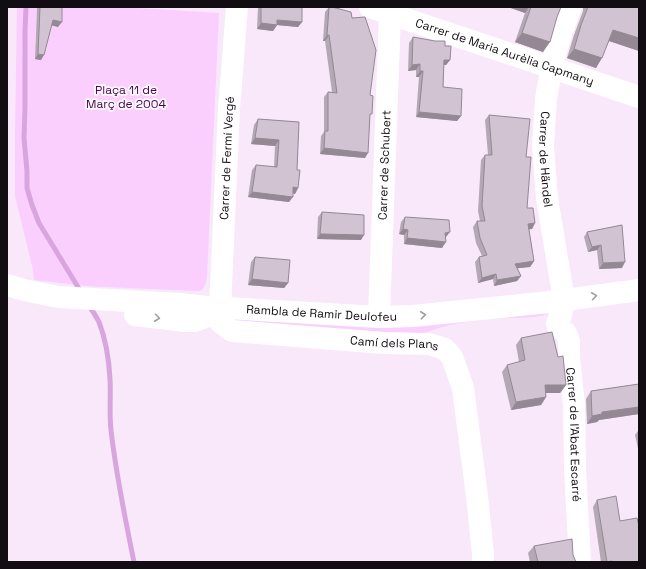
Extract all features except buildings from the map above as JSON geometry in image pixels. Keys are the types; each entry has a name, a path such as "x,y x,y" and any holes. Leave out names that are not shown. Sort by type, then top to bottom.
{"street":[{"name":"Carrer de Fermí Vergé","path":"214,309 228,109 237,7"},
{"name":"Carrer de Händel","path":"563,306 547,198 543,146 546,98 552,68 562,31 571,7"},
{"name":"Carrer de Maria Aurèlia Capmany","path":"380,10 639,97"},
{"name":"Carrer de Schubert","path":"379,317 380,10"},
{"name":"Rambla de Ramir Deulofeu","path":"7,285 24,290 58,296 91,307"},
{"name":"Rambla de Ramir Deulofeu","path":"7,300 45,307 91,307 184,321 195,321 214,309 226,308 379,317 413,316 563,306 639,290"},
{"name":"Carrer de l'Abat Escarré","path":"563,306 557,323 558,327 566,333 568,337 574,405 575,469 580,562"},
{"name":"Camí dels Plans","path":"214,309 220,322 232,331 384,344 429,344 445,350 452,357 463,388 477,496 483,562"}],"green space":[{"name":"Plaça 11 de Març de 2004","path":"17,7 37,7 35,45 50,25 58,27 58,7 121,7 219,13 207,276 203,289 195,291 86,286 34,280 33,270 15,196"},
{"path":"555,310 544,315 533,317 486,319 463,322 418,336 246,329 227,316"}],"waterway":[{"path":"26,7 24,138 27,188 39,223 81,292"},
{"path":"88,304 99,322 107,350 110,379 110,424 121,496 134,562"}]}
